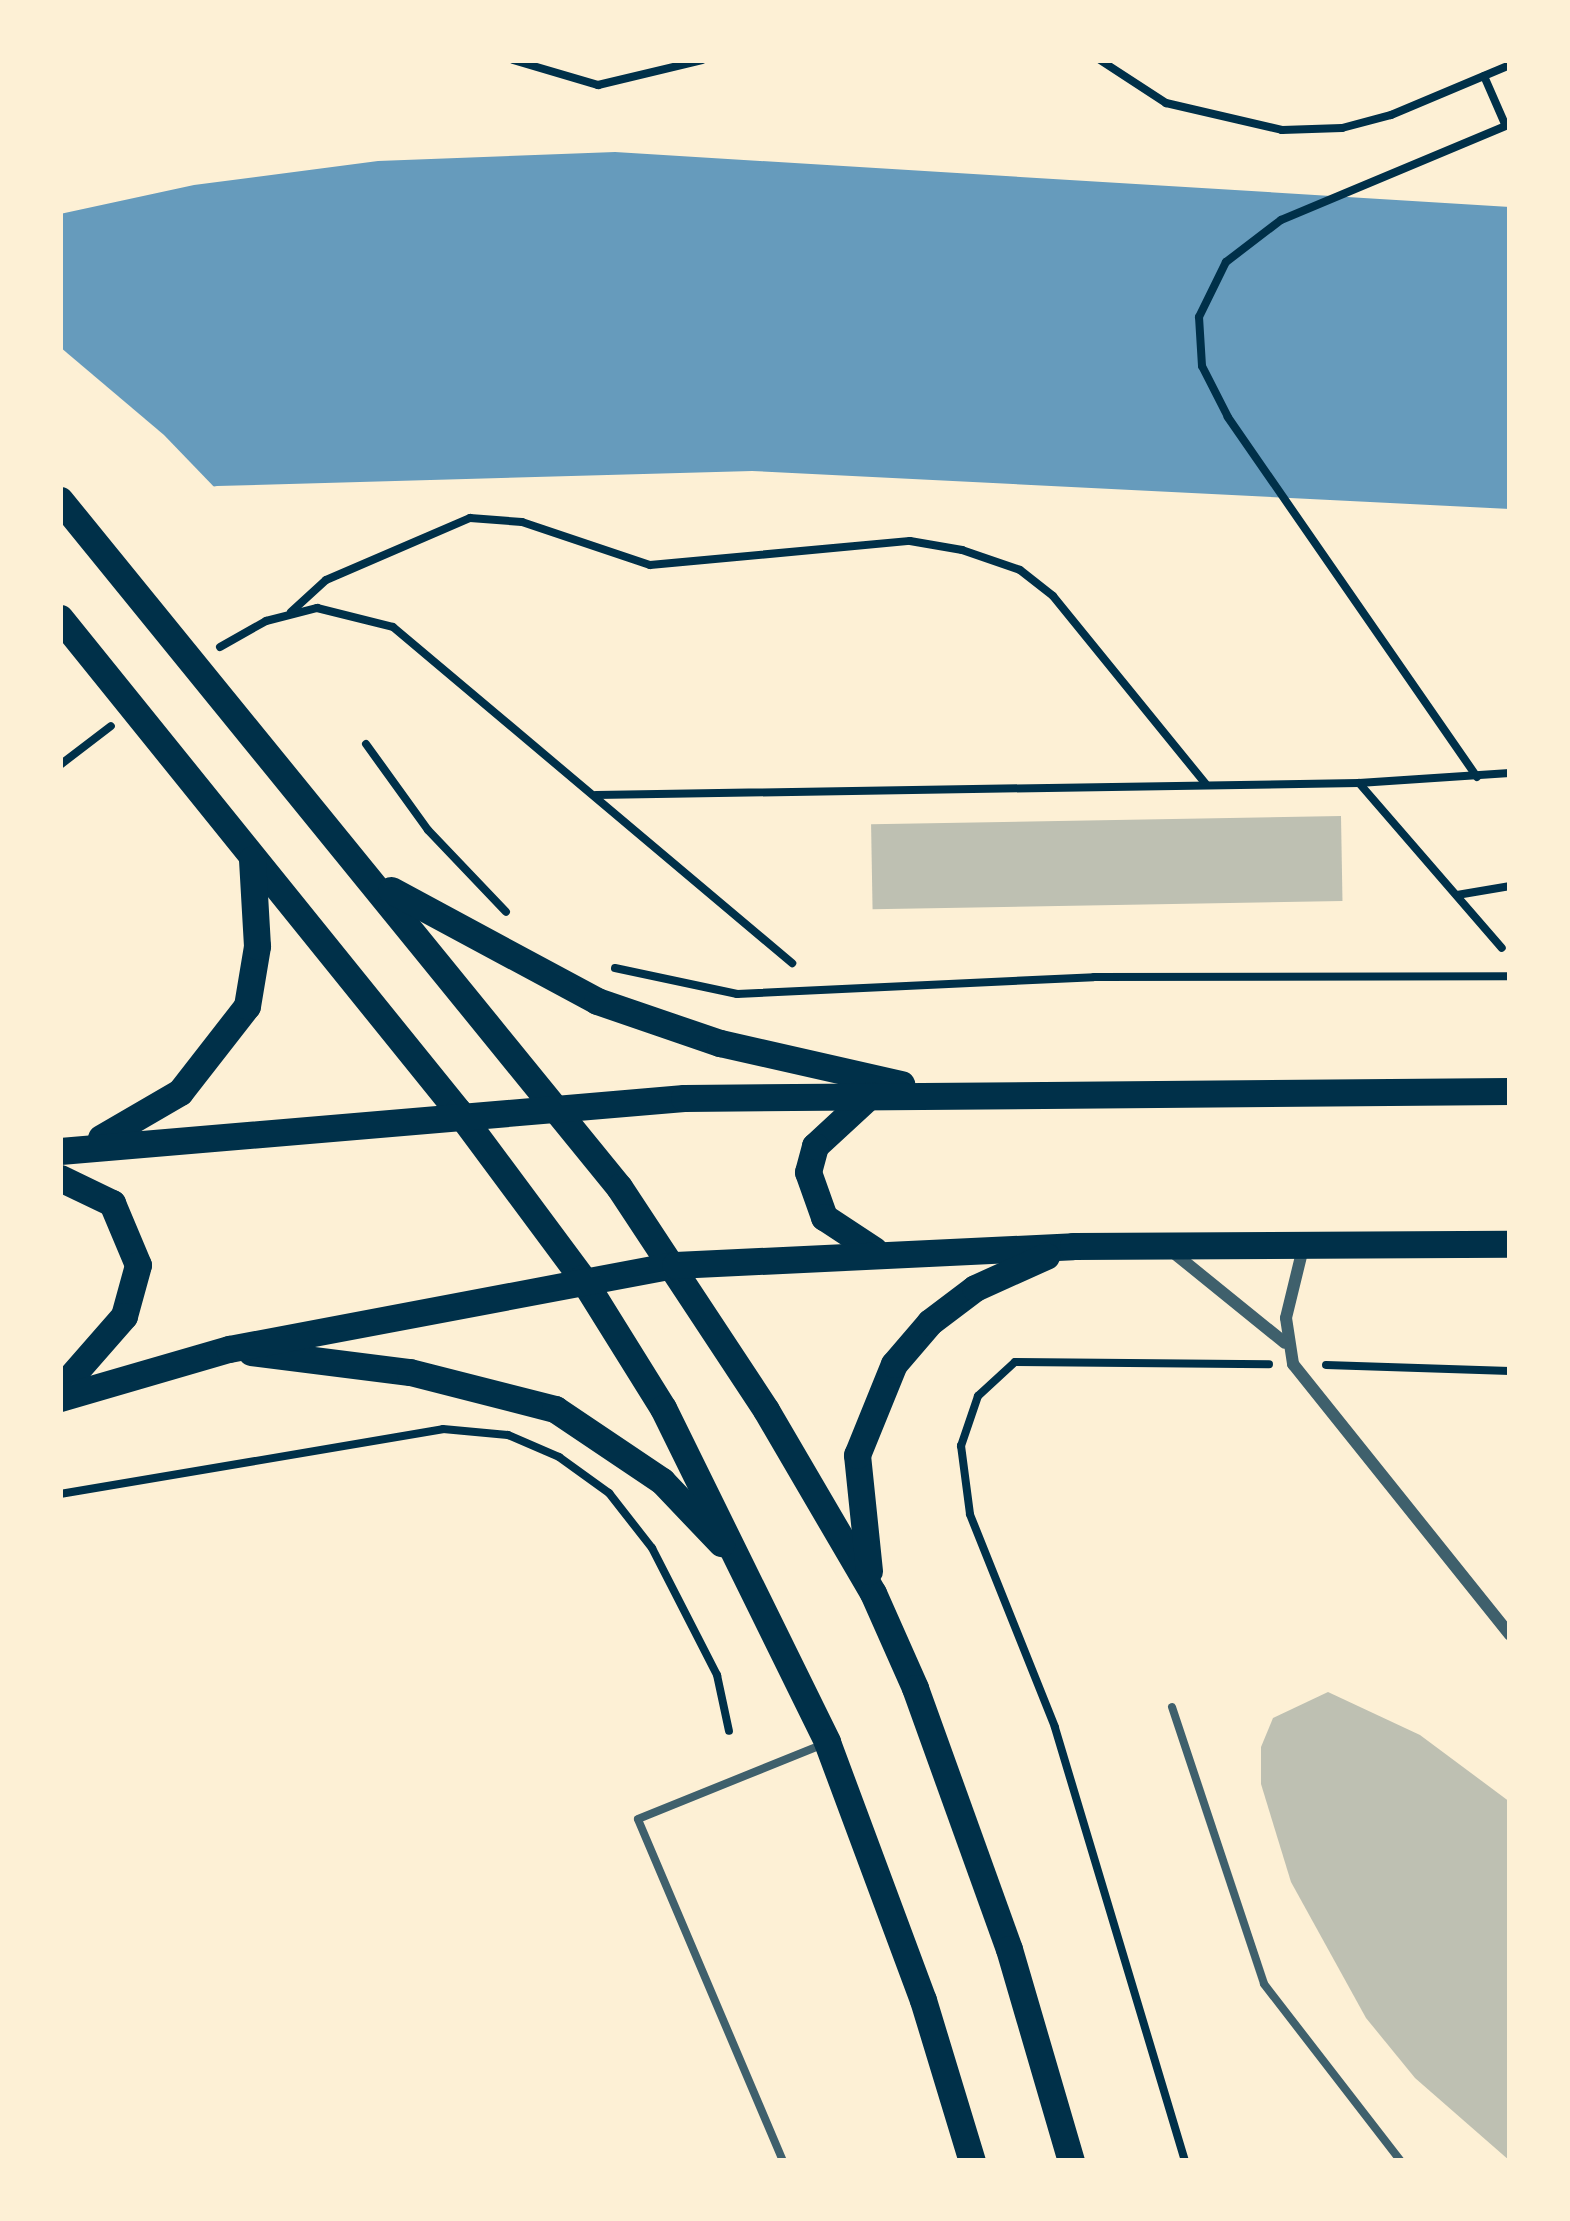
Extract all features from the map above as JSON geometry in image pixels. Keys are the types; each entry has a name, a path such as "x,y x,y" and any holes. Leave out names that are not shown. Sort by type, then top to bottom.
{"main road":[{"path":"60,500 375,881 555,1105 675,1265 873,1593 963,1814 1071,2161"},
{"path":"60,619 458,1111 582,1278 663,1408 752,1580 827,1742 916,1981 972,2161"},
{"path":"61,1159 127,1130 180,1091 222,1046 247,1006 254,966 246,851"},
{"path":"375,881 597,1001 720,1043 946,1094"},
{"path":"61,1159 458,1111 555,1105 946,1094 1510,1091"},
{"path":"870,1096 815,1146 808,1172 824,1217 885,1255"},
{"path":"60,1393 124,1316 138,1265 112,1203 61,1159"},
{"path":"60,1393 229,1349 582,1278 675,1265 1072,1246 1510,1244"},
{"path":"873,1593 856,1504 857,1455 894,1364 930,1322 975,1288 1072,1246"},
{"path":"229,1349 410,1372 555,1409 662,1481 752,1580"}],"street":[{"path":"1304,1244 1285,1342 1293,1364 1510,1635"},
{"path":"1164,1245 1285,1342"}],"lane":[{"path":"1172,1707 1264,1984 1402,2161"},
{"path":"783,2161 638,1820 827,1742"}],"path":[{"path":"513,60 598,85 702,60"},
{"path":"1100,60 1166,103 1282,130 1359,123 1510,65"},
{"path":"1477,777 1228,417 1202,366 1199,316 1226,262 1254,237 1437,148 1507,124 1484,76"},
{"path":"214,651 291,612 326,580 470,518 522,522 650,565 910,541 962,550 1020,570 1053,596 1207,784"},
{"path":"291,612 344,610 393,627 792,963"},
{"path":"60,765 127,715"},
{"path":"366,745 428,830 512,917"},
{"path":"596,794 1359,783 1508,775"},
{"path":"1359,783 1502,948"},
{"path":"1457,896 1510,886"},
{"path":"609,966 737,994 1117,976 1510,976"},
{"path":"1185,2161 1055,1726 970,1514 961,1446 978,1396 1015,1362 1510,1371"},
{"path":"60,1494 443,1429 508,1435 559,1457 609,1493 652,1548 717,1675 729,1732"}],"water":[{"path":"615,152 1510,207 1510,509 752,471 217,486 60,512 60,214 194,185 378,161"}],"pier":[{"path":"60,347 164,435 218,491 60,518"}],"building":[{"path":"1341,816 1342,901 873,909 871,824"},
{"path":"1328,1692 1420,1735 1510,1802 1510,2161 1415,2078 1366,2018 1291,1882 1261,1784 1261,1747 1273,1718"}]}
